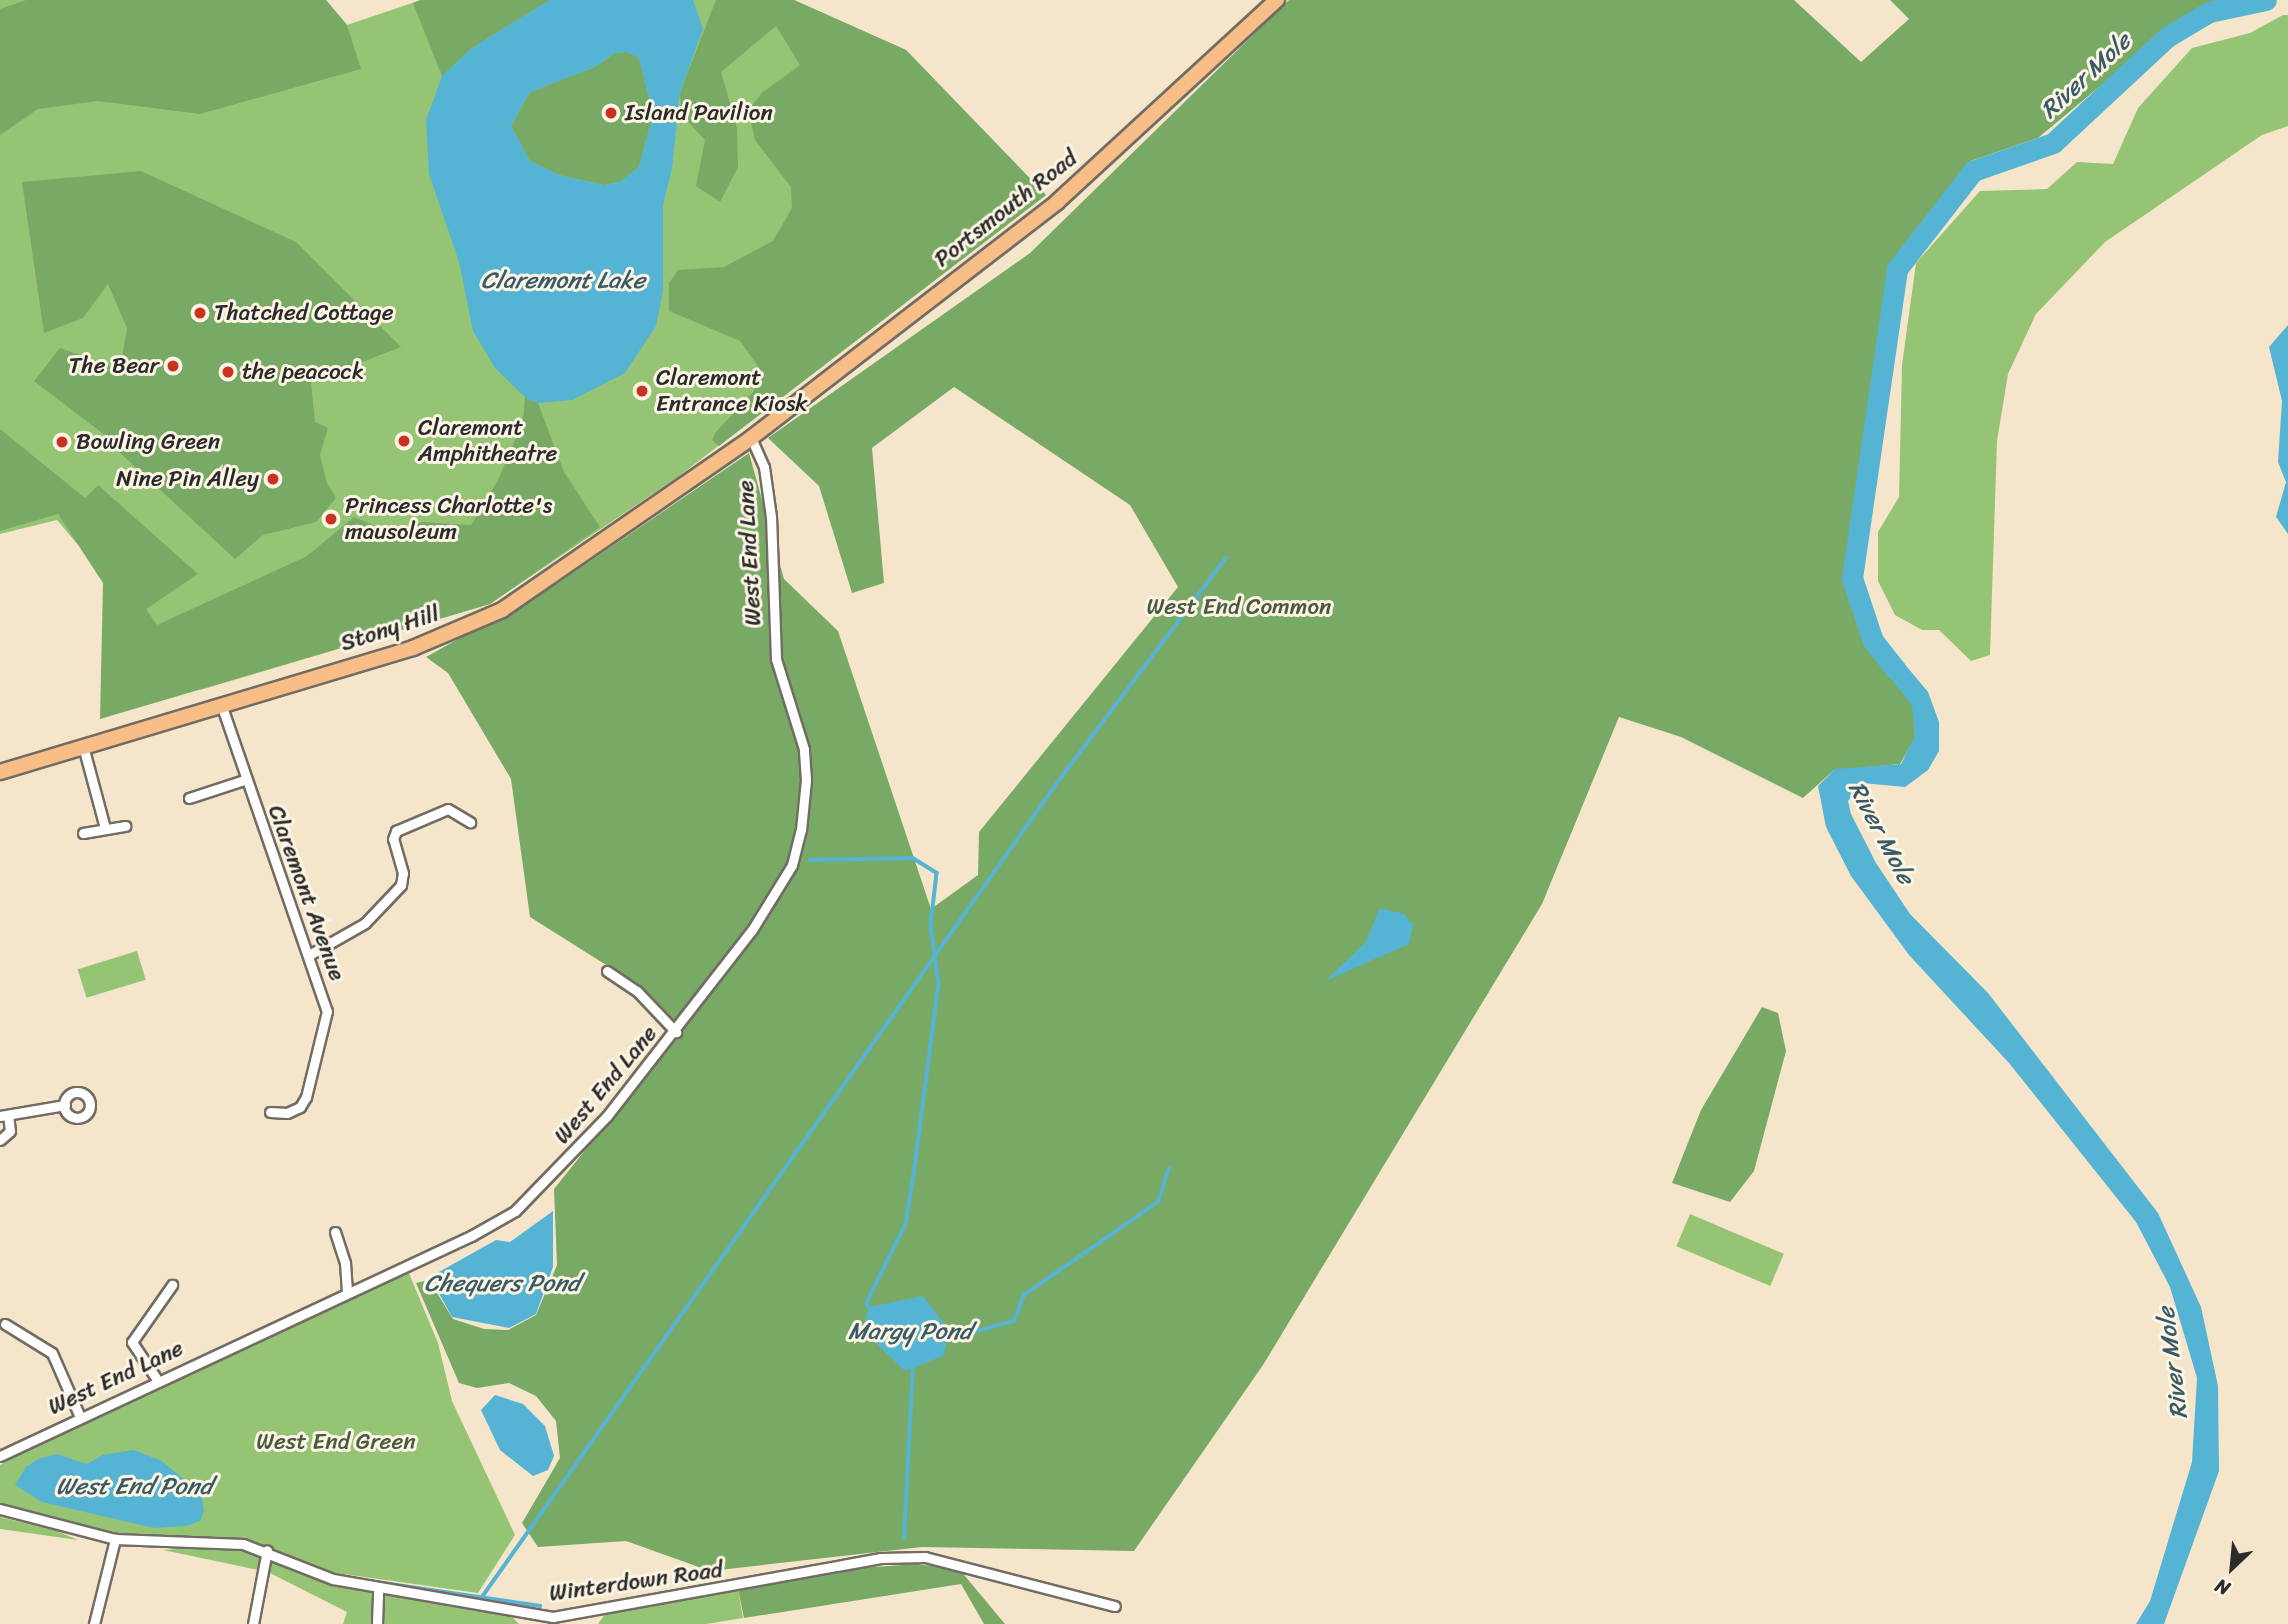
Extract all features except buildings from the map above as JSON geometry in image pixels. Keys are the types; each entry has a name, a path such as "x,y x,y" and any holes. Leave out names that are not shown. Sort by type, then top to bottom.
{"main road":[{"name":"Portsmouth Road","path":"751,438 1057,202 1232,46 1276,0"},
{"name":"Stony Hill","path":"0,772 220,703 413,648 502,610 751,438"}],"street":[{"name":"West End Lane","path":"0,1456 515,1211 570,1159 676,1032 776,895 792,865 802,830 804,749 776,659 771,517 764,467 751,438"},
{"name":"Claremont Avenue","path":"220,703 244,780 327,1011 300,1107 287,1113 270,1112"},
{"path":"83,746 105,828"},
{"path":"189,798 244,780"},
{"path":"309,955 365,923 401,885 403,873 393,834 448,809 470,822"},
{"path":"83,833 125,826"},
{"path":"607,971 637,991 676,1032"},
{"path":"0,1140 10,1131 4,1116 65,1105"},
{"path":"335,1233 345,1263 347,1292"},
{"path":"158,1381 132,1342 172,1284"},
{"path":"5,1324 52,1353 80,1417"},
{"name":"Winterdown Road","path":"0,1509 115,1539 215,1541 267,1550 332,1579 553,1617 881,1558 925,1557 1115,1606"},
{"path":"94,1624 115,1539"},
{"path":"253,1624 267,1550"},
{"path":"377,1624 378,1587"}],"green space":[{"path":"0,0 326,0 347,25 421,0 794,0 906,50 1046,195 679,476 490,604 200,690 57,520 0,534"},
{"path":"26,0 326,0 347,25 361,69 200,114 98,101 38,109 0,135 0,9"},
{"path":"421,0 550,0 472,48 442,76 413,3"},
{"path":"716,0 794,0 906,50 1046,195 719,446 712,440 716,432 753,392 762,372 740,341 669,311 669,283 678,270 724,267 773,241 792,208 791,187 755,140 748,110 762,93 800,65 776,26 721,72 737,128 738,167 720,202 696,186 705,140 681,114 680,92"},
{"name":"West End Common","path":"1289,0 1794,0 1861,62 1909,19 1890,0 2237,0 2179,20 2038,138 1971,161 1891,271 1843,580 1873,655 1914,707 1915,738 1900,764 1834,770 1803,798 1681,737 1619,717 1542,904 1263,1365 1134,1551 922,1547 710,1571 626,1541 538,1547 522,1523 560,1458 556,1421 536,1396 509,1383 477,1388 459,1383 416,1283 429,1280 453,1319 484,1329 508,1330 536,1315 557,1265 554,1189 679,1033 630,980 530,917 511,779 448,673 426,657 558,583 749,453 784,579 838,631 931,909 978,875 979,832 1178,587 1130,505 954,387 872,448 884,583 852,593 819,486 768,438 1030,253"},
{"path":"2283,15 2288,15 2288,126 2262,135 2105,242 2036,314 2008,374 1997,441 1990,655 1971,661 1939,630 1922,630 1895,615 1878,581 1878,532 1899,497 1902,365 1916,263 1980,191 2047,189 2077,162 2113,164 2138,108 2192,48 2250,33"},
{"path":"627,52 639,57 653,115 639,167 620,182 604,185 559,175 530,161 511,126 530,92 595,67 615,53"},
{"path":"141,171 296,242 401,347 311,382 315,422 328,428 320,455 327,483 336,498 316,522 263,535 235,559 118,451 119,446 34,381 60,348 120,369 127,328 108,284 83,318 44,333 22,182"},
{"path":"525,397 538,403 564,472 600,527 490,604 100,719 103,583 58,514 0,531 0,429 85,498 98,485 198,574 146,609 157,625 307,556 354,517 383,529 401,530 421,522 471,525 498,480 523,421"},
{"path":"137,951 146,980 86,998 78,969"},
{"path":"1762,1007 1778,1013 1786,1051 1754,1171 1730,1202 1672,1183 1701,1110"},
{"path":"1690,1214 1784,1254 1770,1286 1676,1246"},
{"name":"West End Green","path":"408,1271 438,1343 452,1401 515,1535 478,1593 322,1571 268,1547 216,1538 117,1537 0,1504 0,1465 32,1445"},
{"path":"0,1517 57,1531 78,1540 0,1529"},
{"path":"206,1547 245,1550 324,1581 511,1616 519,1624 343,1624 347,1612 268,1572 163,1550"},
{"path":"917,1564 960,1570 1005,1624 984,1624 961,1584 744,1618 738,1589 860,1568"},
{"path":"738,1589 743,1618 706,1624 598,1624 608,1610"}],"water":[{"name":"Claremont Lake","path":"550,0 693,0 703,29 680,92 672,169 663,205 663,291 656,326 625,373 572,400 538,403 525,397 495,368 473,331 459,262 429,174 426,120 442,76 472,48","holes":["627,52 639,58 653,115 639,167 620,182 604,185 559,175 530,161 511,126 530,92 595,67 615,53"]},
{"path":"2288,325 2288,534 2276,517 2286,482 2278,462 2282,401 2269,347"},
{"path":"1887,643 1928,692 1939,722 1939,751 1928,770 1905,787 1862,783 1848,801 1851,814 1876,863 1910,914 1988,993 2158,1213 2201,1307 2218,1386 2219,1471 2164,1624 2136,1624 2150,1601 2192,1462 2197,1378 2170,1287 2136,1222 2009,1063 1909,955 1851,876 1826,827 1818,786 1835,769 1901,764 1915,736 1912,706 1873,654"},
{"path":"1380,908 1404,914 1413,925 1409,944 1325,981 1365,943"},
{"name":"Chequers Pond","path":"553,1211 553,1267 536,1314 509,1328 452,1317 430,1277 496,1240 510,1242"},
{"name":"Margy Pond","path":"923,1296 950,1331 943,1356 905,1371 862,1330 869,1307"},
{"path":"495,1395 523,1404 545,1426 554,1456 548,1470 533,1476 500,1450 481,1410"},
{"name":"West End Pond","path":"134,1450 162,1461 201,1494 204,1511 200,1521 186,1526 154,1528 42,1502 15,1485 26,1467 38,1459 57,1454 87,1464 103,1455"}],"waterway":[{"name":"River Mole","path":"1896,670 1873,641 1852,578 1897,269 1973,171 2053,143 2167,37 2209,12 2266,0"},
{"path":"482,1597 1057,783 1226,558"},
{"path":"810,860 913,858 937,873 931,926 939,984 914,1174 906,1224 867,1303 869,1307"},
{"path":"948,1339 1014,1321 1024,1295 1158,1202 1169,1169"},
{"path":"904,1538 913,1368"},
{"path":"369,1581 540,1606"}],"place":[{"name":"Island Pavilion","path":"611,113"},
{"name":"Thatched Cottage","path":"200,313"},
{"name":"The Bear","path":"173,366"},
{"name":"the peacock","path":"228,372"},
{"name":"Claremont Entrance Kiosk","path":"642,391"},
{"name":"Claremont Amphitheatre","path":"404,441"},
{"name":"Bowling Green","path":"62,442"},
{"name":"Nine Pin Alley","path":"273,479"},
{"name":"Princess Charlotte's mausoleum","path":"331,519"}]}
